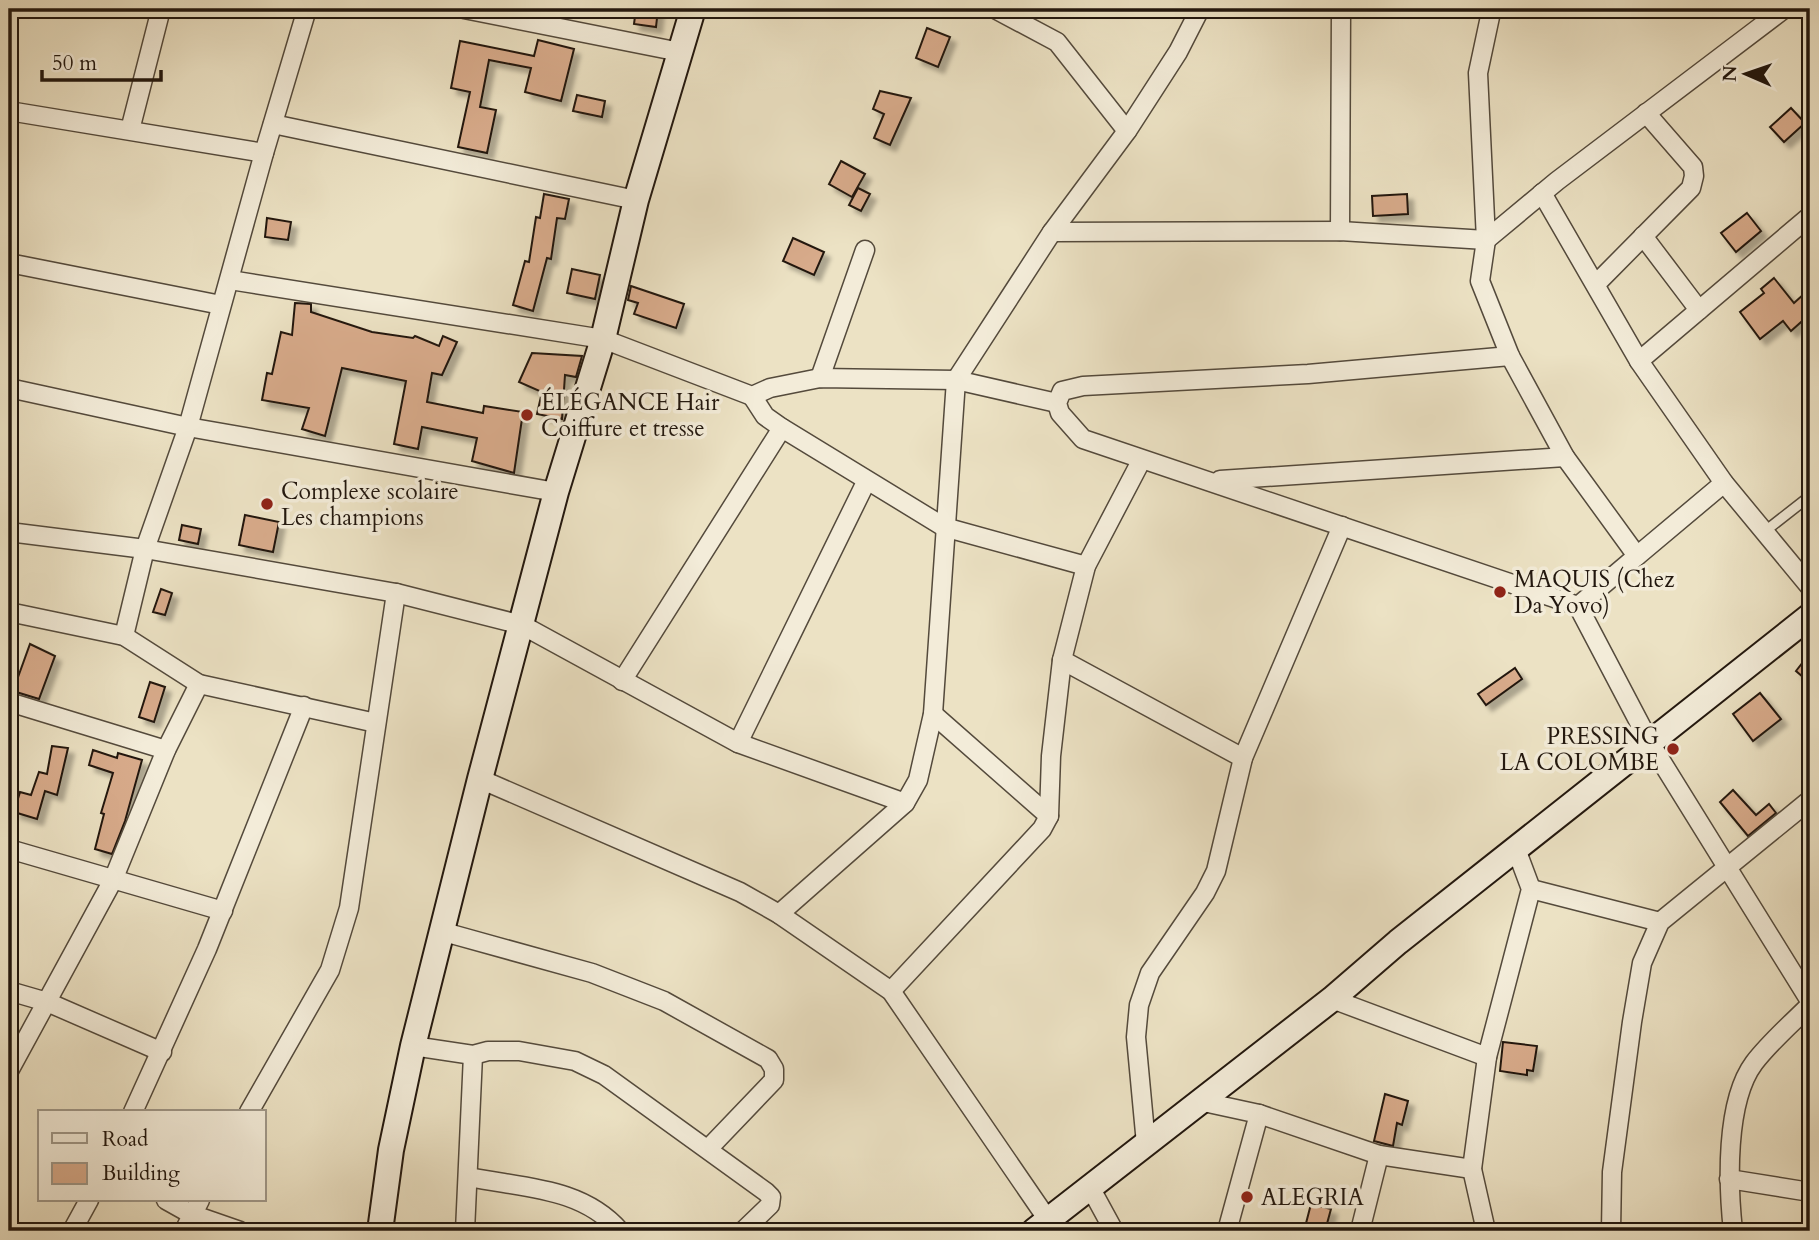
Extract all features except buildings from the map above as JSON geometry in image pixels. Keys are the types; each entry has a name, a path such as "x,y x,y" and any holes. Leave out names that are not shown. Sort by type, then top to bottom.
{"main road":[{"path":"380,1231 391,1150 413,1046 480,779 556,492 603,339 636,200 693,9"},
{"path":"1041,1226 1332,999 1398,942 1810,616"}],"street":[{"path":"130,130 161,9"},
{"path":"124,636 145,549 188,427 307,9"},
{"path":"464,9 680,52"},
{"path":"995,9 1057,42 1127,131"},
{"path":"779,914 905,803 918,780 933,715 944,527 957,380 1052,232 1127,131 1178,52 1200,9"},
{"path":"1340,231 1341,9"},
{"path":"1052,232 1340,231 1486,240 1542,193 1784,9"},
{"path":"1491,10 1478,73 1486,240 1480,281 1510,356 1565,457 1637,556"},
{"path":"9,111 264,153"},
{"path":"1596,284 1691,188 1693,167 1646,113"},
{"path":"273,124 636,200"},
{"path":"1542,193 1639,361 1724,483 1810,587"},
{"path":"1639,361 1810,216"},
{"path":"1643,236 1699,310"},
{"path":"820,378 865,250"},
{"path":"9,263 221,305"},
{"path":"230,280 603,339 752,396 765,416 782,428 866,482 944,527 1086,566"},
{"path":"1510,356 1308,374 1083,386 1062,391 1056,402 1060,413 1083,439 1141,461 1213,481 1578,607 1650,743 1810,1003 1752,1065 1732,1130 1728,1179 1733,1231"},
{"path":"752,396 770,387 820,378 957,380 1056,402"},
{"path":"9,388 188,427 556,492"},
{"path":"622,681 782,428"},
{"path":"1213,481 1565,457"},
{"path":"891,991 1042,829 1049,816 1051,756 1062,660 1086,566 1141,461"},
{"path":"738,743 866,482"},
{"path":"1578,607 1724,483"},
{"path":"1146,1144 1136,1037 1139,1005 1150,973 1205,894 1216,871 1243,758 1342,526"},
{"path":"9,532 145,549 396,593 522,625 738,743 905,803"},
{"path":"250,1110 330,970 349,908 396,593"},
{"path":"9,612 124,636 199,684 376,723"},
{"path":"1062,660 1243,758"},
{"path":"9,1071 113,880 166,750 199,684"},
{"path":"9,702 166,750"},
{"path":"134,1110 223,911 304,706"},
{"path":"933,715 1049,816"},
{"path":"480,779 740,892 779,914 891,991 1041,1226"},
{"path":"1611,1231 1612,1172 1632,1022 1642,963 1660,922 1810,800"},
{"path":"9,849 223,911"},
{"path":"1486,1231 1472,1169 1487,1057 1531,889 1516,849"},
{"path":"1531,889 1660,922"},
{"path":"443,932 592,974 664,1001 768,1059 774,1069 774,1080 708,1149"},
{"path":"9,991 47,1002 162,1052"},
{"path":"1332,999 1487,1057"},
{"path":"413,1046 473,1055 488,1051 520,1051 575,1062 604,1075 771,1197 770,1205 743,1231"},
{"path":"466,1231 473,1055"},
{"path":"1199,1101 1259,1114 1379,1155 1472,1169"},
{"path":"1227,1231 1259,1114"},
{"path":"1360,1231 1379,1155"},
{"path":"469,1178 577,1198 605,1214 620,1231"},
{"path":"1728,1179 1810,1192"},
{"path":"1090,1187 1114,1231"},
{"path":"72,1231 88,1202"},
{"path":"174,1202 195,1207 240,1231"},
{"path":"184,1231 195,1207"}],"lane":[{"path":"1765,532 1810,496"}],"place":[{"name":"ÉLÉGANCE Hair Coiffure et tresse","path":"527,415"},
{"name":"Complexe scolaire Les champions","path":"267,504"},
{"name":"MAQUIS (Chez Da Yovo)","path":"1500,592"},
{"name":"PRESSING LA COLOMBE","path":"1673,749"},
{"name":"ALEGRIA","path":"1247,1197"}]}
